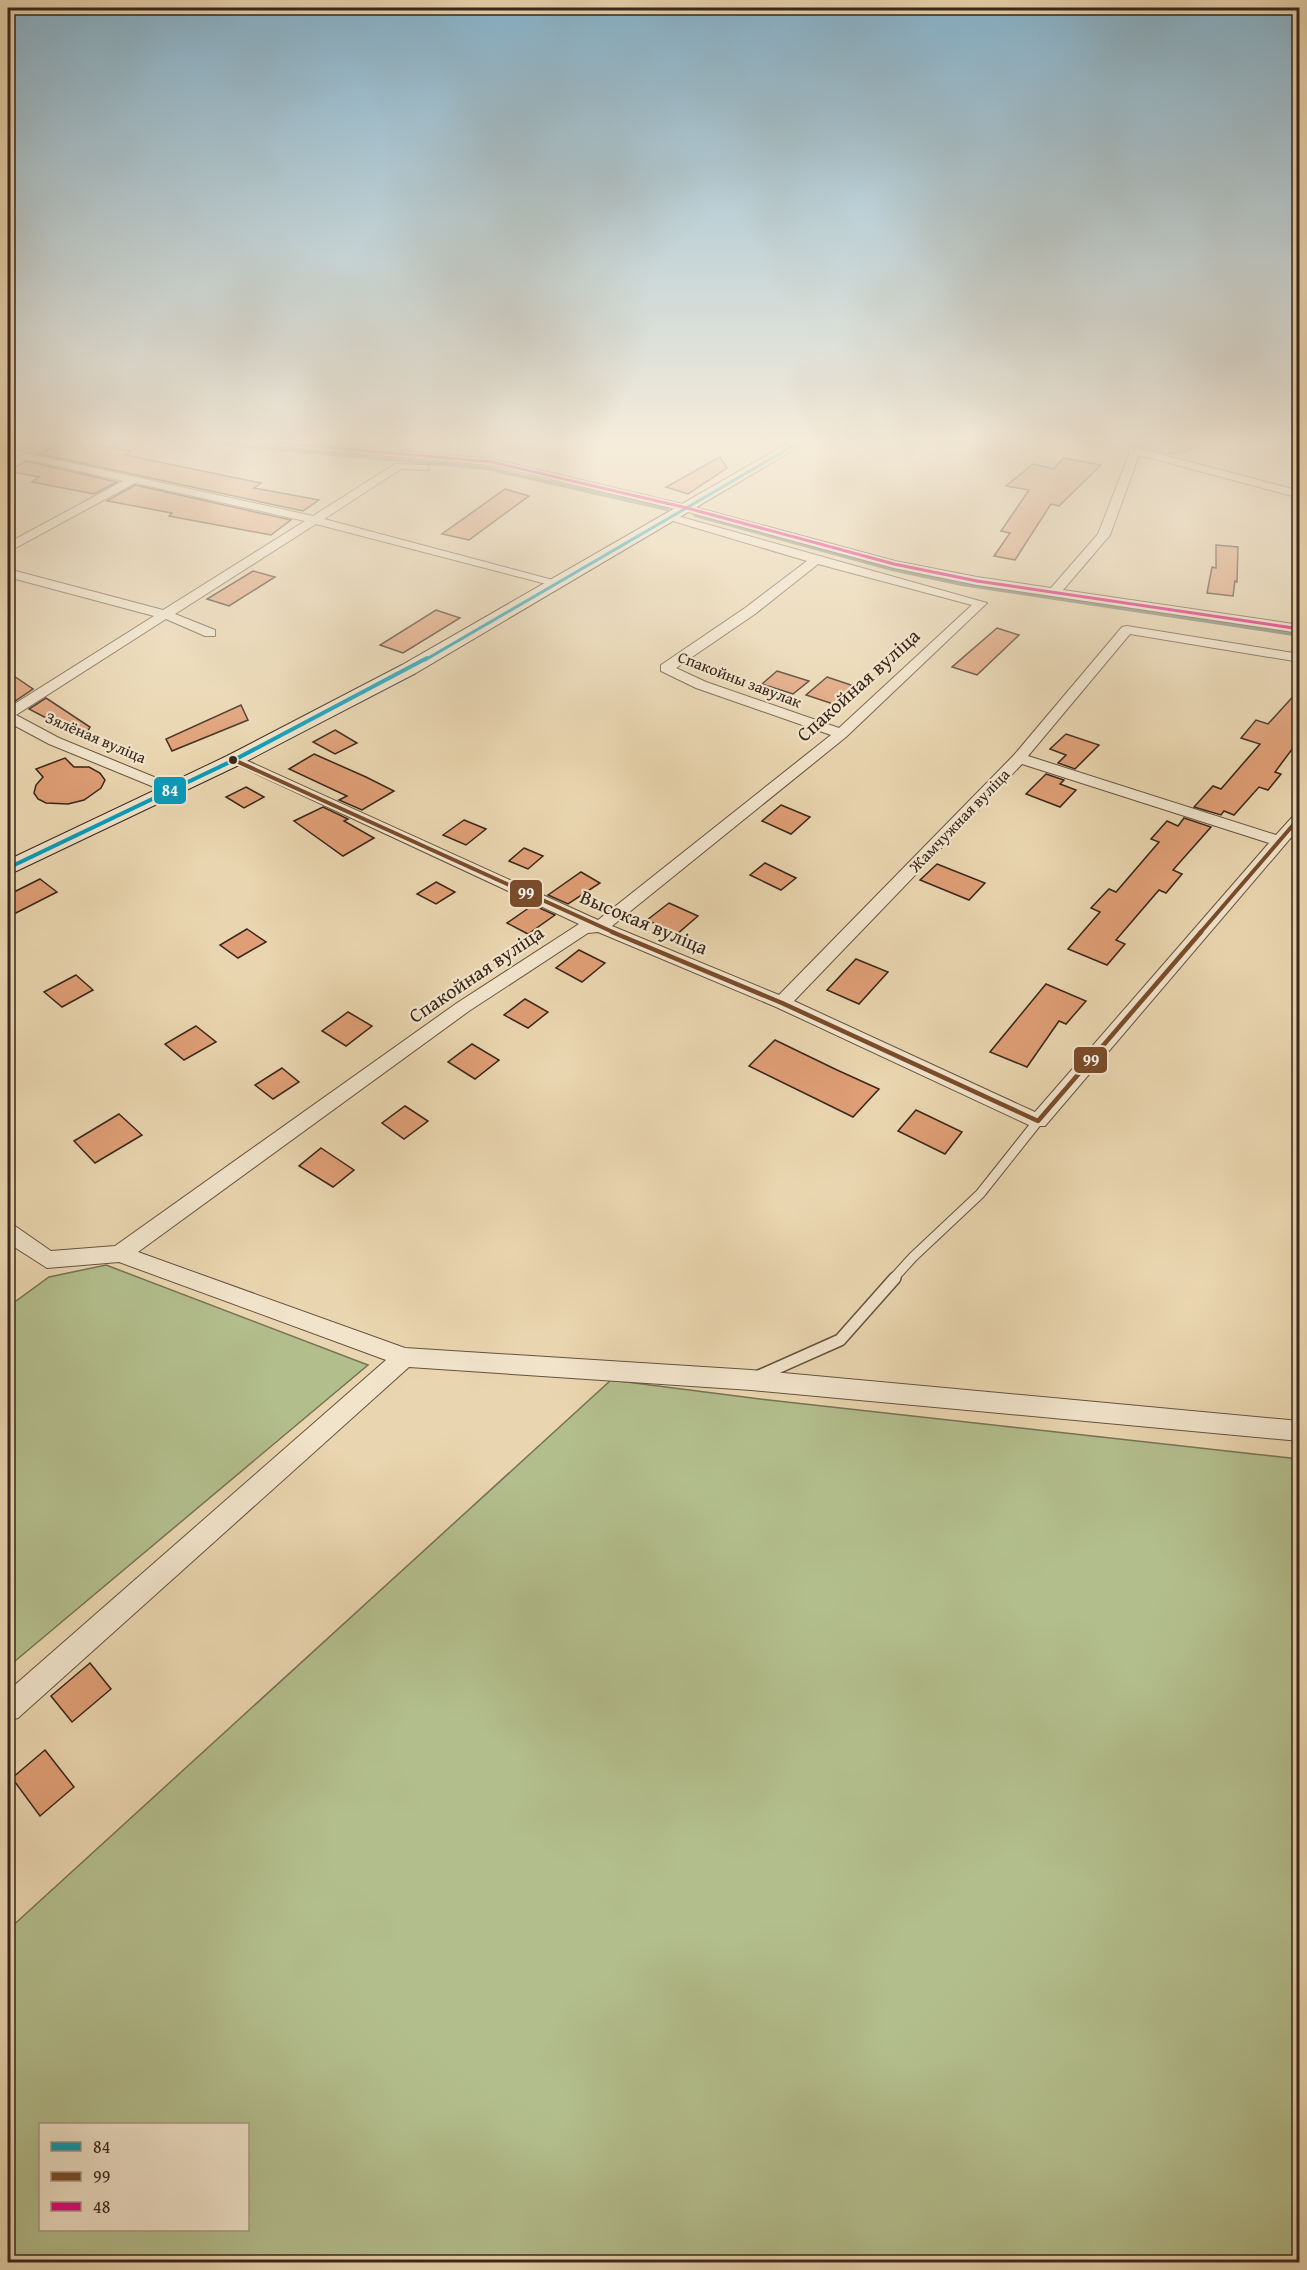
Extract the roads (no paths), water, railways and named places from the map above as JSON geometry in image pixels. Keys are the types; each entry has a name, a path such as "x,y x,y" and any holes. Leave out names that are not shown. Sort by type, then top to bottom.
{"street":[{"path":"8,716 266,549"},
{"path":"427,549 558,583"},
{"path":"8,868 234,760 409,669 617,549"},
{"path":"778,549 816,560"},
{"path":"838,549 894,564 977,581 1299,629"},
{"path":"1054,593 1093,549"},
{"name":"Спакойная вуліца","path":"120,1254 463,1008 584,928 600,927 841,734 981,603 816,560"},
{"name":"Спакойны завулак","path":"816,560 750,611 666,668 701,685 841,734"},
{"path":"8,573 166,615 210,633"},
{"name":"Жамчужная вуліца","path":"782,1003 1019,758 1127,630 1299,658"},
{"name":"Зялёная вуліца","path":"8,716 54,741 171,789"},
{"path":"1019,758 1279,841"},
{"name":"Высокая вуліца","path":"234,760 600,927 782,1003 1038,1121"},
{"path":"1038,1121 1299,817"},
{"path":"8,1232 47,1260 120,1254 405,1357 751,1380 1299,1431"},
{"path":"8,1708 405,1357"}],"lane":[{"path":"751,1380 840,1340 913,1257 980,1194 1038,1121"}],"waterway":[{"path":"819,549 892,569 962,584 1300,635"}]}
